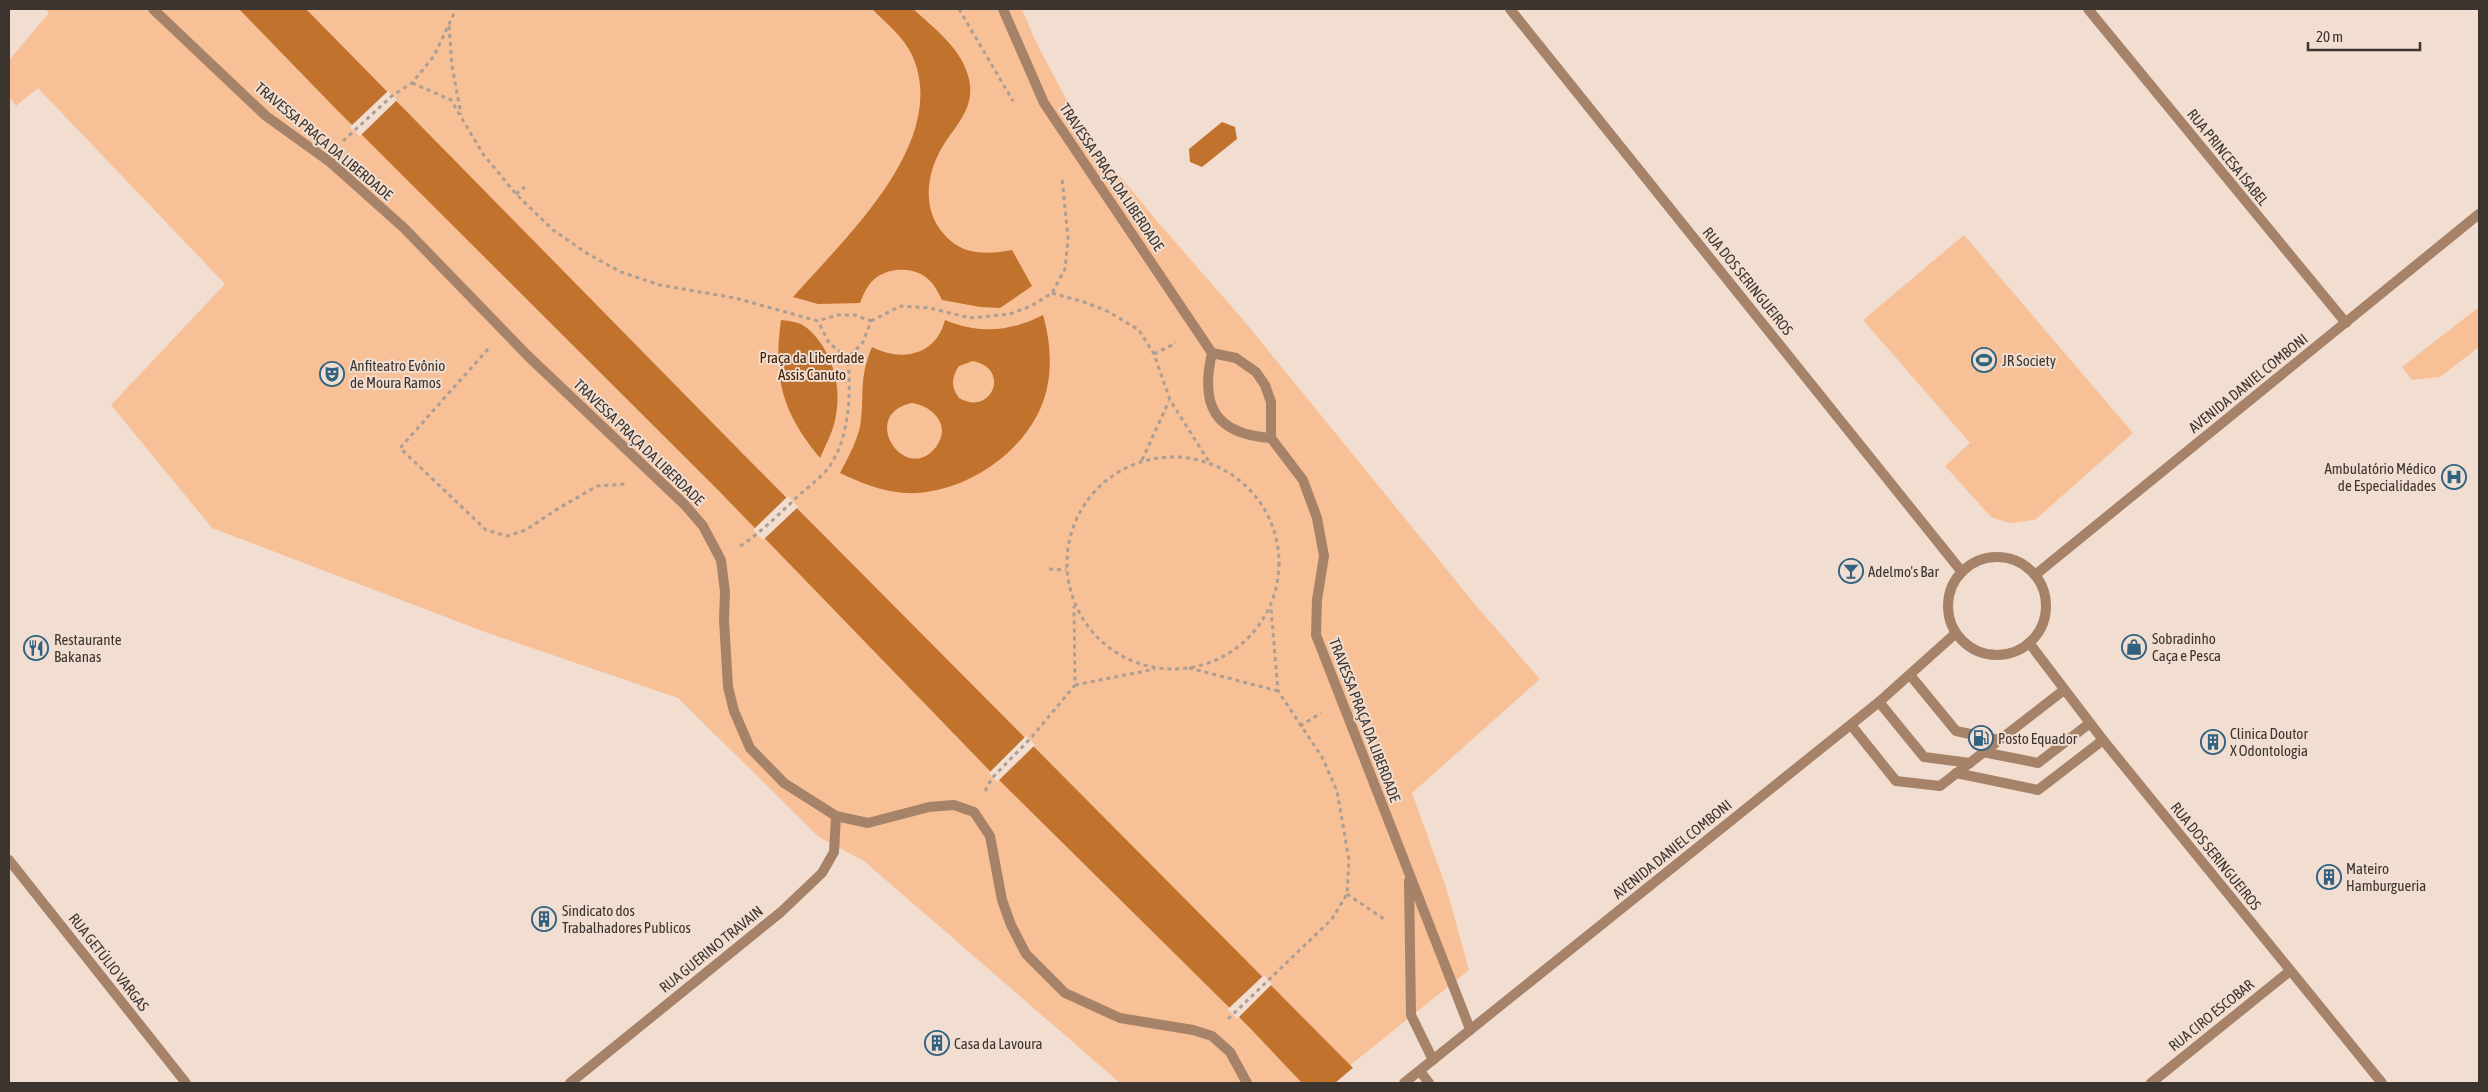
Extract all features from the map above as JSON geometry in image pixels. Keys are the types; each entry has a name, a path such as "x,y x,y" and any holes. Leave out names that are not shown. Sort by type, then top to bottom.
{"street":[{"name":"TRAVESSA PRAÇA DA LIBERDADE","path":"153,9 266,116 330,162 404,228 504,331 685,505 704,526 721,560 725,592 724,620 728,686 734,711 750,748 784,784 836,816 868,824 928,807 954,805 974,812 990,836 1002,900 1011,925 1026,954 1065,993 1120,1018 1193,1030 1212,1036 1230,1052 1247,1083"},
{"name":"TRAVESSA PRAÇA DA LIBERDADE","path":"1003,9 1044,103 1212,353"},
{"name":"RUA DOS SERINGUEIROS","path":"1510,9 1962,572"},
{"name":"RUA PRINCESA ISABEL","path":"2088,9 2346,323"},
{"name":"AVENIDA DANIEL COMBONI","path":"2035,575 2479,214"},
{"path":"1212,353 1236,358 1256,372 1265,384 1270,402 1270,438 1250,436 1230,428 1217,416 1209,400 1206,378 1212,353"},
{"name":"TRAVESSA PRAÇA DA LIBERDADE","path":"1270,438 1303,480 1318,518 1324,556 1318,600 1316,635 1408,875 1470,1029"},
{"path":"1991,557 2008,558 2023,564 2035,575 2043,588 2047,603 2043,625 2030,644 2015,652 1999,656 1982,653 1967,646 1956,633 1949,618 1948,602 1952,585 1962,572 1975,562 1991,557"},
{"name":"AVENIDA DANIEL COMBONI","path":"1404,1083 1879,702 1956,633"},
{"name":"RUA DOS SERINGUEIROS","path":"2030,644 2103,740 2382,1083"},
{"path":"1910,675 1956,731 1999,740"},
{"path":"1850,725 1896,781 1940,786 2064,690"},
{"path":"1879,702 1924,757 1970,763"},
{"path":"1983,752 2038,763 2090,723"},
{"path":"1956,774 2038,790 2103,740"},
{"name":"RUA GUERINO TRAVAIN","path":"570,1083 781,912 822,873 834,852 836,816"},
{"name":"RUA GETÚLIO VARGAS","path":"9,860 186,1083"},
{"name":"TRAVESSA PRAÇA DA LIBERDADE","path":"1408,875 1411,1016 1433,1060"},
{"name":"RUA CIRO ESCOBAR","path":"2151,1083 2290,971"},
{"path":"1420,1071 1429,1083"}],"path":[{"path":"355,132 393,95 412,82 434,56 456,9"},
{"path":"959,9 1016,106"},
{"path":"449,26 452,66 462,116"},
{"path":"412,82 451,100 483,154 516,194 553,230 588,254 621,272 660,284 735,298 818,321 837,315 855,314 871,321"},
{"path":"848,358 863,342 871,321 901,306 930,308 970,318 1010,314 1031,306 1052,293 1065,269 1068,239 1063,178 1060,172"},
{"path":"516,194 525,187"},
{"path":"1052,293 1084,302 1109,312 1139,330 1154,354 1170,400 1211,465"},
{"path":"757,535 829,466 843,434 850,383 848,358 829,343 818,321"},
{"path":"504,331 400,448 486,530 507,536 526,530 597,486 622,483 645,486 658,481"},
{"path":"1142,460 1170,400"},
{"path":"992,778 1031,738 1075,685 1156,669 1189,668 1222,658 1251,637 1270,608 1280,575 1278,540 1265,508 1242,482 1211,465 1175,457 1142,460 1108,478 1084,504 1070,536 1066,570 1074,606 1075,685"},
{"path":"1048,569 1066,570"},
{"path":"1074,606 1094,635 1122,656 1156,669"},
{"path":"1233,1014 1332,919 1347,894 1349,860 1337,791 1322,757 1278,691 1270,608"},
{"path":"1189,668 1278,691"},
{"path":"1347,894 1410,935"}],"green space":[{"name":"Praça da Liberdade Assis Canuto","path":"48,9 1022,9 1036,42 1083,131 1157,221 1245,322 1478,608 1540,679 1412,793 1446,887 1469,970 1328,1083 1120,1083 864,861 819,837 678,698 485,632 212,528 111,405 225,284 38,88 16,106 9,97 9,60 49,13"},
{"name":"JR Society","path":"1964,235 2133,433 2035,520 2009,523 1991,517 1945,466 1970,443 1863,320"},
{"path":"2479,307 2479,347 2440,377 2412,380 2402,367"}],"shaded area":[{"path":"239,9 306,9 747,458 1368,1083 1302,1083 1249,1027 989,770 719,491 336,109"},
{"path":"872,9 913,9 947,40 966,68 969,79 969,100 962,118 945,142 935,161 930,182 930,204 937,224 943,233 957,246 983,253 1012,250 1032,286 1000,308 980,307 942,300 927,278 913,271 906,270 883,273 874,279 860,303 818,304 793,297 864,217 887,186 905,154 917,121 920,88 912,55 899,36"},
{"path":"1222,122 1235,127 1237,139 1202,167 1190,162 1189,149"},
{"path":"1043,315 1049,348 1050,366 1048,383 1041,406 1030,427 996,463 952,486 928,492 905,493 888,490 863,483 840,473 854,445 860,427 863,379 872,347 894,354 916,353 934,342 945,320 970,328 982,329 1006,328 1031,321","holes":["973,361 985,366 992,373 994,381 993,390 988,397 980,401 970,402 959,398 954,390 953,382 954,375 959,366","912,403 927,408 938,418 941,425 942,432 936,447 924,457 912,458 901,453 892,444 888,432 888,420 896,410"]},
{"path":"781,320 798,323 807,328 823,346 833,368 837,392 836,415 832,432 820,458 797,425 783,394 778,360"}],"pier":[{"path":"388,91 397,100 360,136 350,127"},
{"path":"788,496 798,507 763,540 753,530"},
{"path":"1026,736 1035,745 997,782 989,773"},
{"path":"1264,975 1272,984 1237,1019 1228,1009"},
{"path":"1355,1066 1370,1083 1335,1083"}],"place":[{"name":"JR Society","path":"1984,360"},
{"name":"Anfiteatro Evônio de Moura Ramos","path":"332,374"},
{"name":"Ambulatório Médico de Especialidades","path":"2454,477"},
{"name":"Adelmo's Bar","path":"1851,571"},
{"name":"Sobradinho Caça e Pesca","path":"2134,647"},
{"name":"Restaurante Bakanas","path":"36,648"},
{"name":"Posto Equador","path":"1981,738"},
{"name":"Clinica Doutor X Odontologia","path":"2213,742"},
{"name":"Mateiro Hamburgueria","path":"2329,877"},
{"name":"Sindicato dos Trabalhadores Publicos","path":"544,919"},
{"name":"Casa da Lavoura","path":"937,1043"}]}
